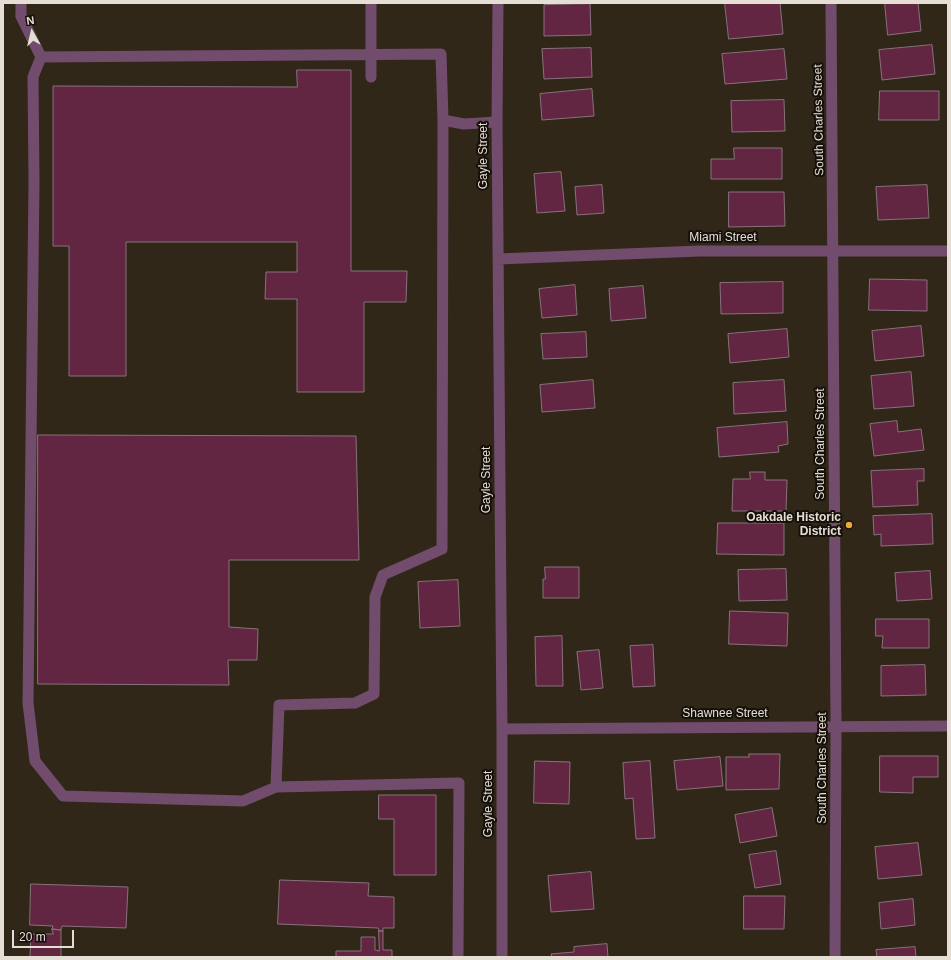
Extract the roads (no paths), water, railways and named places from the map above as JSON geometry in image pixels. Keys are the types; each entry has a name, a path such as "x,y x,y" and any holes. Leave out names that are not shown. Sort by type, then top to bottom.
{"street":[{"path":"21,3 21,16 41,57 33,77 34,182 28,702 35,761 63,796 243,801 276,787 459,783 458,957"},
{"path":"371,3 371,77"},
{"name":"Gayle Street","path":"498,3 497,122 502,729 502,957"},
{"name":"South Charles Street","path":"831,3 836,726 835,957"},
{"path":"41,57 441,54 443,120 442,549 383,575 375,597 374,694 355,703 279,705 276,787"},
{"path":"443,120 464,124 497,122"},
{"name":"Miami Street","path":"498,259 700,251 948,251"},
{"name":"Shawnee Street","path":"502,729 948,726"}],"place":[{"name":"Oakdale Historic District","path":"849,525"}]}
